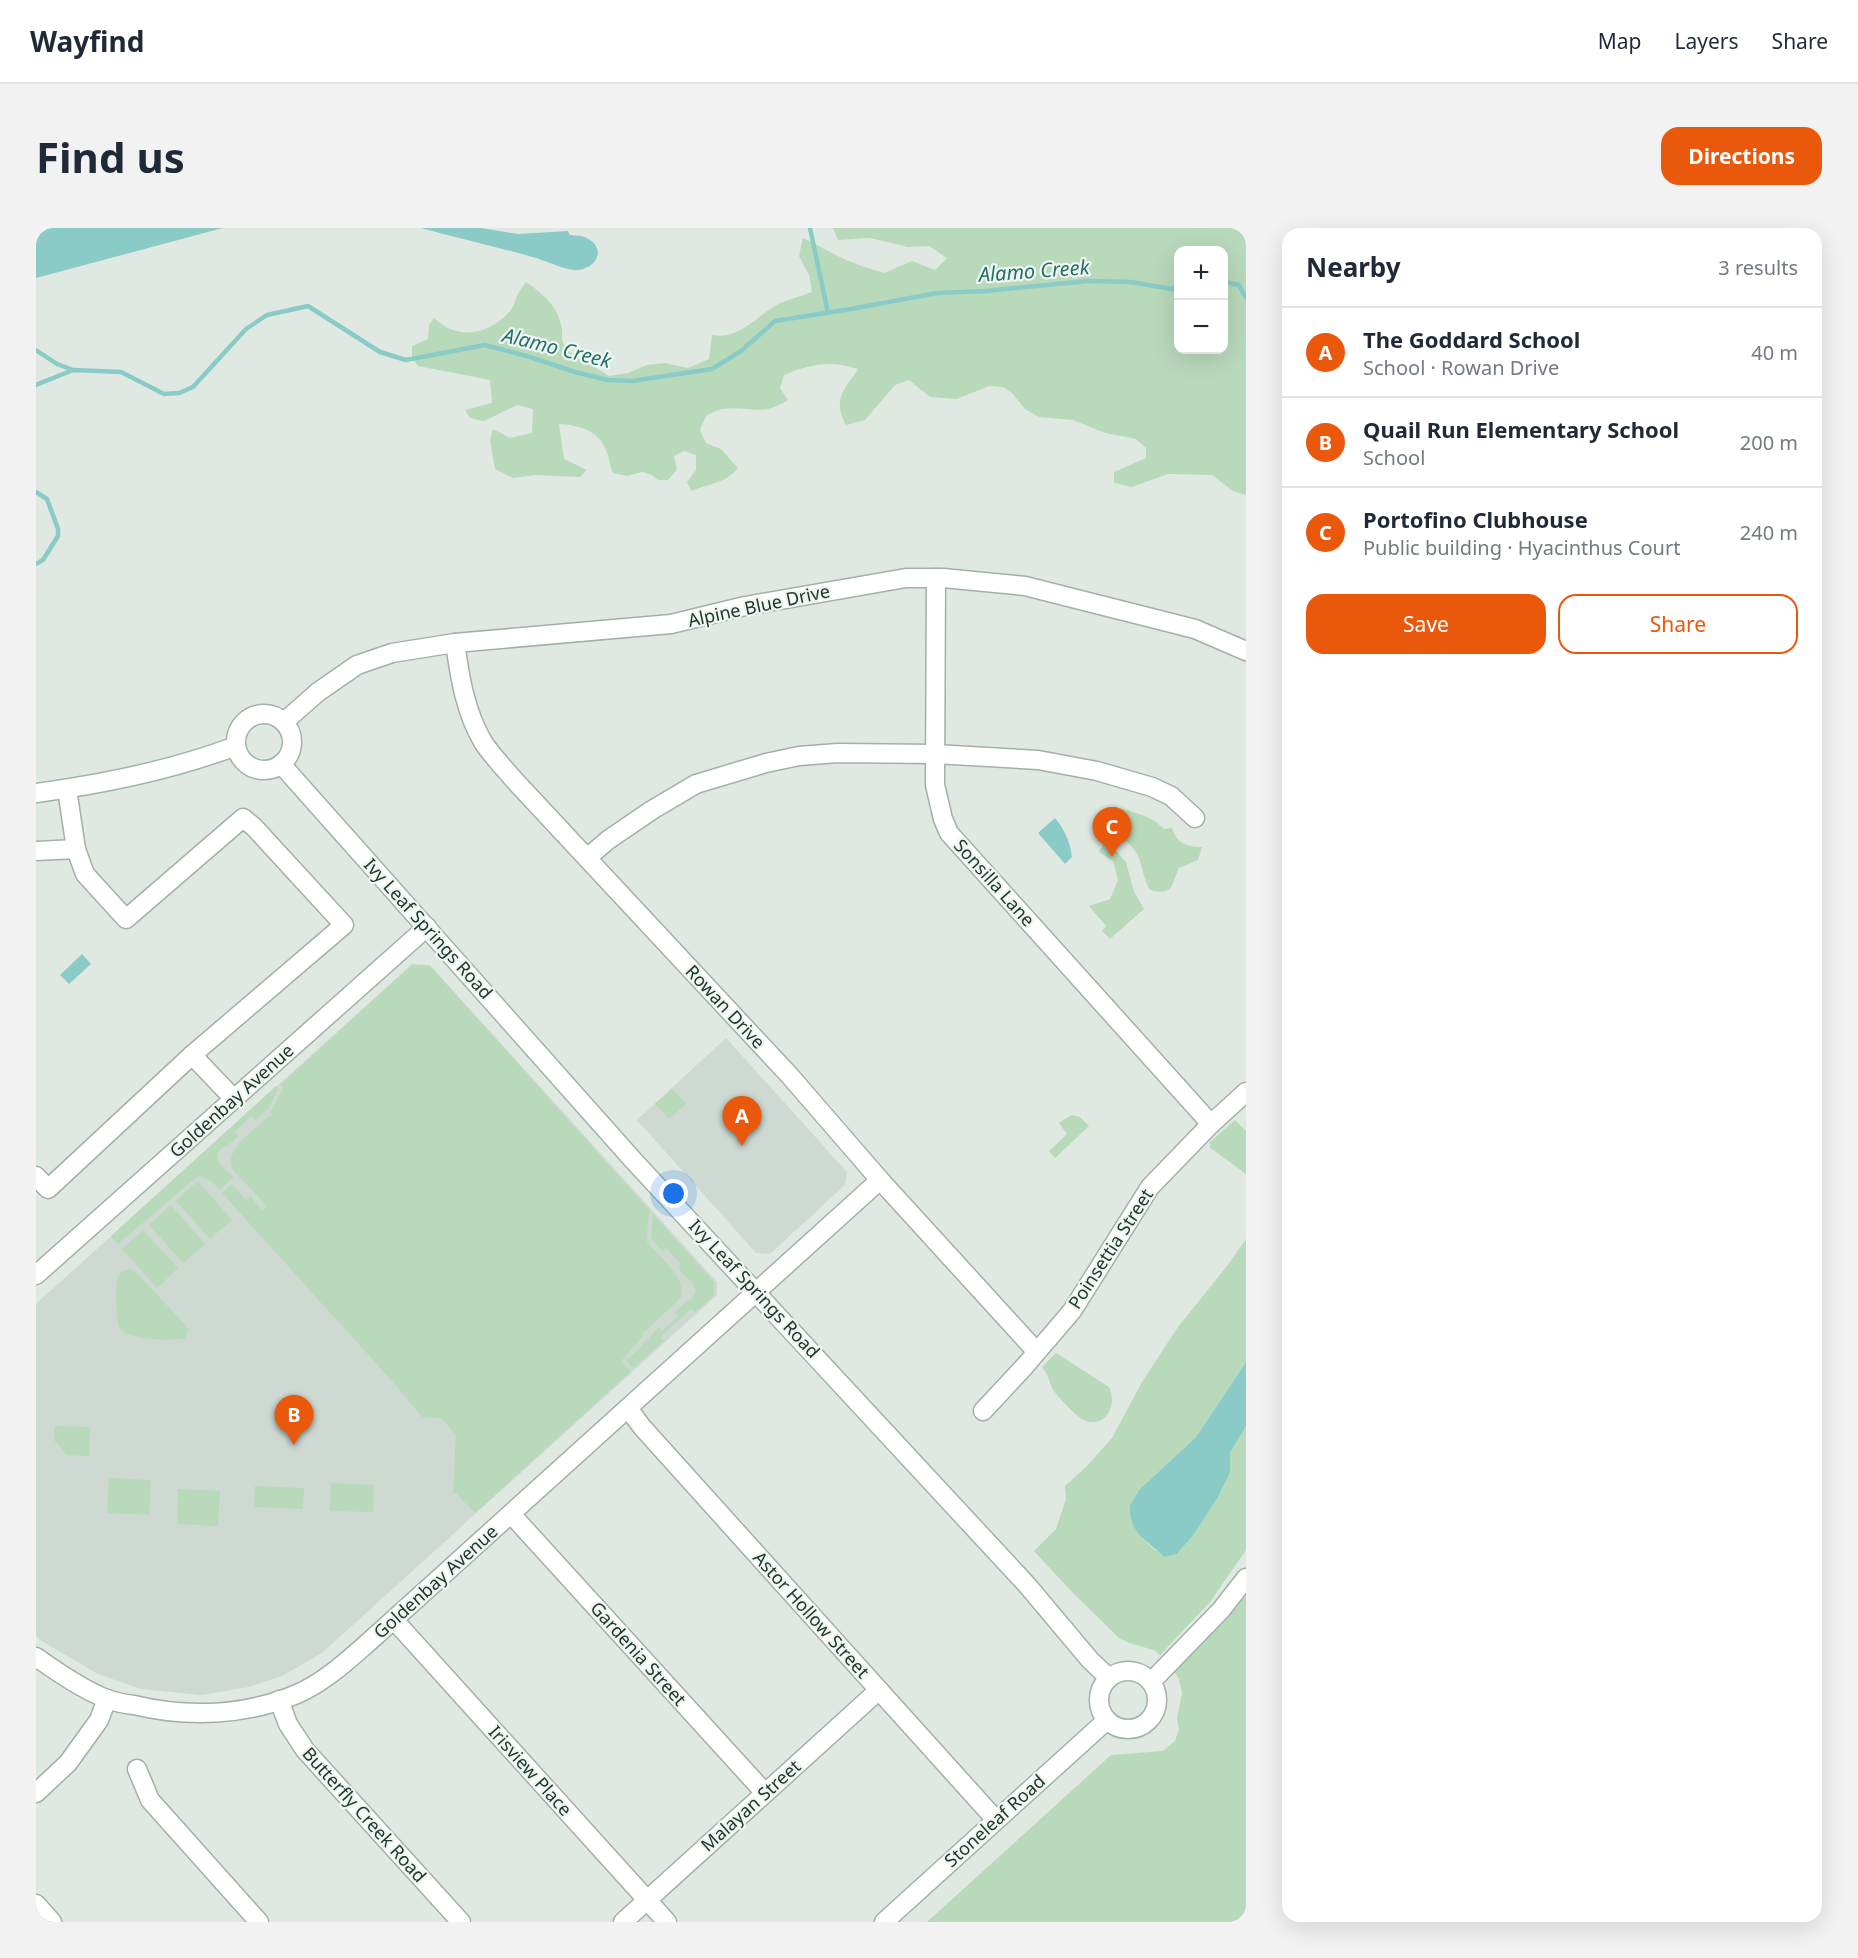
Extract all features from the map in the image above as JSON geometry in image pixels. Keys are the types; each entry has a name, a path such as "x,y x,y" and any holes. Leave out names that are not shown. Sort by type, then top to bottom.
{"street":[{"name":"Alpine Blue Drive","path":"284,722 318,692 357,665 392,653 455,643 670,624 768,602 906,578 936,578 1025,586 1195,629 1246,651"},
{"name":"Sonsilla Lane","path":"936,578 935,785 943,819 949,833 1211,1124"},
{"name":"Rowan Drive","path":"455,643 461,688 484,744 586,858 790,1076 880,1180 1036,1351"},
{"path":"258,714 272,714 284,722 291,734 292,747 286,759 269,769 257,769 245,763 236,746 237,732 245,720 258,714"},
{"path":"36,793 118,780 207,757 236,746"},
{"path":"586,858 652,810 696,784 725,774 799,756 848,753 935,754 1038,760 1097,771 1152,787 1172,796 1195,818"},
{"name":"Ivy Leaf Springs Road","path":"281,764 633,1160 757,1291 1027,1585 1090,1660 1109,1678"},
{"path":"36,1176 48,1189 192,1055 344,925 254,827 243,818 126,919 85,874 76,849 67,789"},
{"path":"36,851 76,849"},
{"name":"Goldenbay Avenue","path":"39,1265 234,1099 427,927"},
{"path":"192,1055 234,1099"},
{"name":"Poinsettia Street","path":"983,1411 1072,1311 1150,1187 1211,1124 1246,1092"},
{"name":"Goldenbay Avenue","path":"36,1657 107,1699 180,1714 221,1713 279,1700 297,1694 330,1676 880,1180"},
{"name":"Astor Hollow Street","path":"628,1408 642,1427 996,1820"},
{"name":"Gardenia Street","path":"511,1514 765,1793"},
{"path":"1151,1682 1221,1610 1246,1578"},
{"name":"Irisview Place","path":"394,1620 666,1922"},
{"path":"1131,1671 1151,1682 1157,1699 1153,1716 1147,1723 1131,1730 1114,1726 1102,1714 1099,1699 1104,1684 1115,1674 1131,1671"},
{"name":"Malayan Street","path":"623,1922 879,1690"},
{"path":"36,1792 68,1763 99,1720 107,1699"},
{"name":"Butterfly Creek Road","path":"279,1700 288,1724 305,1750 461,1922"},
{"name":"Stoneleaf Road","path":"884,1922 1107,1720"},
{"path":"138,1769 150,1800 259,1922"},
{"path":"36,1904 52,1922"}],"shaded area":[{"path":"412,964 430,965 717,1282 717,1295 322,1653 282,1676 249,1687 202,1695 141,1689 98,1674 40,1640 36,1635 36,1304"},
{"path":"726,1038 847,1172 845,1185 770,1254 756,1253 637,1120"}],"green space":[{"path":"833,228 1246,228 1246,495 1233,491 1212,475 1168,474 1132,487 1114,483 1114,472 1146,458 1146,448 1136,439 1105,433 1073,420 1039,417 1025,409 1012,393 1003,387 989,386 957,399 930,397 909,380 895,385 865,420 846,425 840,401 844,389 858,369 829,364 803,368 784,375 780,388 788,400 778,405 762,410 723,409 706,416 700,430 706,443 721,449 738,468 728,477 717,482 691,491 687,482 696,470 696,455 684,451 674,456 677,470 668,480 658,480 642,472 627,476 613,473 603,443 593,433 581,427 559,424 564,459 587,470 580,477 535,475 513,478 495,469 490,440 493,429 510,438 532,433 533,409 517,405 484,421 470,418 465,410 492,403 490,380 418,366 412,358 412,346 428,339 429,325 434,318 453,330 473,332 483,330 502,319 510,311 526,282 543,295 556,311 562,327 562,341 566,348 609,376 628,373 647,365 665,363 688,368 709,359 712,335 732,334 780,303 812,292 809,275 799,256 803,238 846,260 884,273 912,261 935,270 947,258 929,246 908,247 870,238 838,240"},
{"path":"1114,806 1145,816 1164,829 1172,828 1179,841 1202,847 1198,860 1179,868 1168,890 1150,890 1134,850 1110,827 1109,819"},
{"path":"1106,840 1126,862 1134,892 1144,909 1110,939 1102,931 1106,926 1089,906 1110,899 1118,880 1113,861 1099,852"},
{"path":"412,965 430,966 651,1212 648,1218 647,1242 672,1269 680,1284 681,1292 679,1300 643,1333 644,1335 621,1361 631,1371 475,1513 456,1493 453,1493 456,1435 441,1418 422,1417 222,1193 232,1184 246,1200 251,1197 262,1210 267,1207 235,1172 231,1164 236,1148 250,1132 272,1114 270,1112 283,1088 280,1085"},
{"path":"276,1086 278,1089 269,1108 256,1120 251,1116 235,1132 238,1136 217,1154 219,1162 233,1177 220,1190 212,1182 199,1175 118,1244 111,1236"},
{"path":"672,1089 686,1104 669,1119 655,1104"},
{"path":"1071,1115 1080,1117 1089,1126 1055,1158 1049,1151 1067,1134 1059,1123"},
{"path":"1235,1120 1246,1131 1246,1174 1209,1147 1211,1145 1209,1143"},
{"path":"198,1181 232,1220 210,1239 176,1201"},
{"path":"171,1205 205,1244 183,1263 149,1225"},
{"path":"653,1214 714,1282 714,1296 695,1312 691,1309 660,1337 664,1341 633,1368 627,1361 659,1327 662,1331 678,1316 675,1312 691,1300 696,1291 692,1281 678,1268 681,1264 666,1248 662,1251 651,1238"},
{"path":"143,1230 178,1268 157,1288 122,1249"},
{"path":"1246,1239 1246,1362 1196,1437 1139,1490 1130,1505 1130,1515 1133,1526 1140,1536 1155,1550 1177,1554 1195,1533 1218,1497 1230,1473 1230,1453 1246,1426 1246,1550 1210,1602 1160,1655 1154,1650 1119,1638 1034,1551 1056,1529 1066,1499 1065,1486 1112,1438 1142,1382 1178,1327"},
{"path":"130,1269 135,1271 186,1326 188,1330 185,1338 151,1339 132,1335 120,1329 117,1312 117,1281 120,1274"},
{"path":"1056,1353 1109,1387 1112,1402 1107,1415 1102,1419 1090,1422 1082,1419 1054,1391 1042,1367"},
{"path":"55,1426 90,1427 89,1456 67,1455 54,1440"},
{"path":"109,1478 151,1480 149,1515 107,1513"},
{"path":"331,1483 374,1485 373,1512 330,1511"},
{"path":"255,1486 304,1488 303,1509 254,1507"},
{"path":"178,1489 220,1491 218,1526 177,1524"},
{"path":"1246,1595 1246,1922 927,1922 1111,1755 1163,1751 1175,1741 1179,1729 1177,1719 1182,1693 1179,1679 1172,1668 1206,1638"}],"water":[{"path":"36,228 223,228 36,278"},
{"path":"421,228 481,228 518,234 568,231 570,235 583,236 591,241 598,250 598,255 591,265 573,270"},
{"path":"1055,818 1064,832 1071,852 1072,857 1065,864 1038,833"},
{"path":"82,954 91,964 69,984 60,975"},
{"path":"1246,1362 1246,1426 1230,1453 1230,1473 1195,1533 1177,1554 1165,1557 1140,1536 1133,1526 1130,1505 1139,1490 1196,1437"}],"waterway":[{"path":"810,228 828,313"},
{"name":"Alamo Creek","path":"36,385 73,370 121,372 164,394 179,393 193,387 246,329 267,315 308,306 380,352 406,360 485,345 607,380 632,381 712,369 741,351 775,321 937,293 986,291 1088,281 1131,282 1174,288"},
{"name":"Alamo Creek","path":"1228,283 1239,285 1246,298"},
{"path":"36,350 57,364 73,370"},
{"name":"Alamo Creek","path":"36,492 47,499 58,529 58,536 43,560 36,564"}],"place":[{"name":"Portofino Clubhouse","path":"1112,857"},
{"name":"The Goddard School","path":"742,1146"},
{"name":"Quail Run Elementary School","path":"294,1445"}]}
